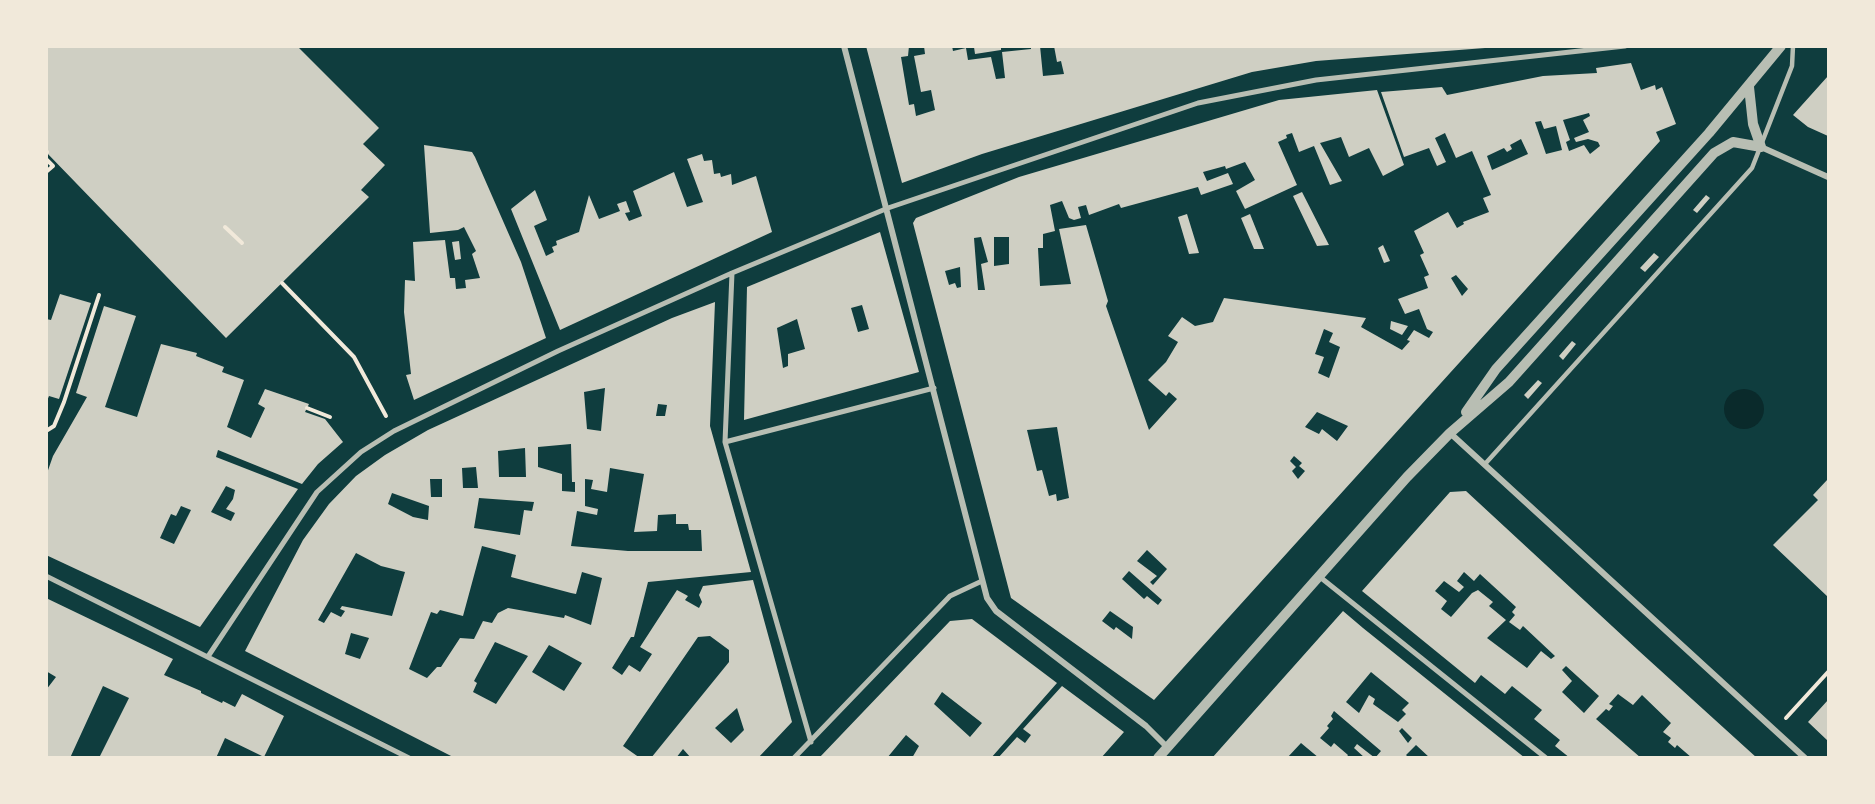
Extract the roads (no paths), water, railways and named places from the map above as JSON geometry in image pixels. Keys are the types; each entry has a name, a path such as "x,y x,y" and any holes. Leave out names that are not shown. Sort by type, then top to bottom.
{"street":[{"path":"844,46 888,208 987,598 996,611 1146,726 1167,747"},
{"path":"209,655 317,492 361,452 394,432 558,351 732,273 888,208 1198,103 1316,80 1625,46"},
{"path":"1158,758 1450,433 1496,369 1749,87 1781,46"},
{"path":"1749,87 1754,124 1761,147"},
{"path":"1450,433 1509,382 1554,335 1714,153 1733,142 1761,147 1828,177"},
{"path":"732,273 725,442 811,741"},
{"path":"725,442 934,388"},
{"path":"1450,433 1805,758"},
{"path":"46,576 209,655 409,758"},
{"path":"1320,577 1546,758"},
{"path":"795,758 950,596 982,581"}],"lane":[{"path":"1485,464 1752,168 1792,66 1793,46"}],"water":[{"path":"1744,389 1758,395 1764,409 1758,423 1744,429 1730,423 1724,409 1730,395"}]}
